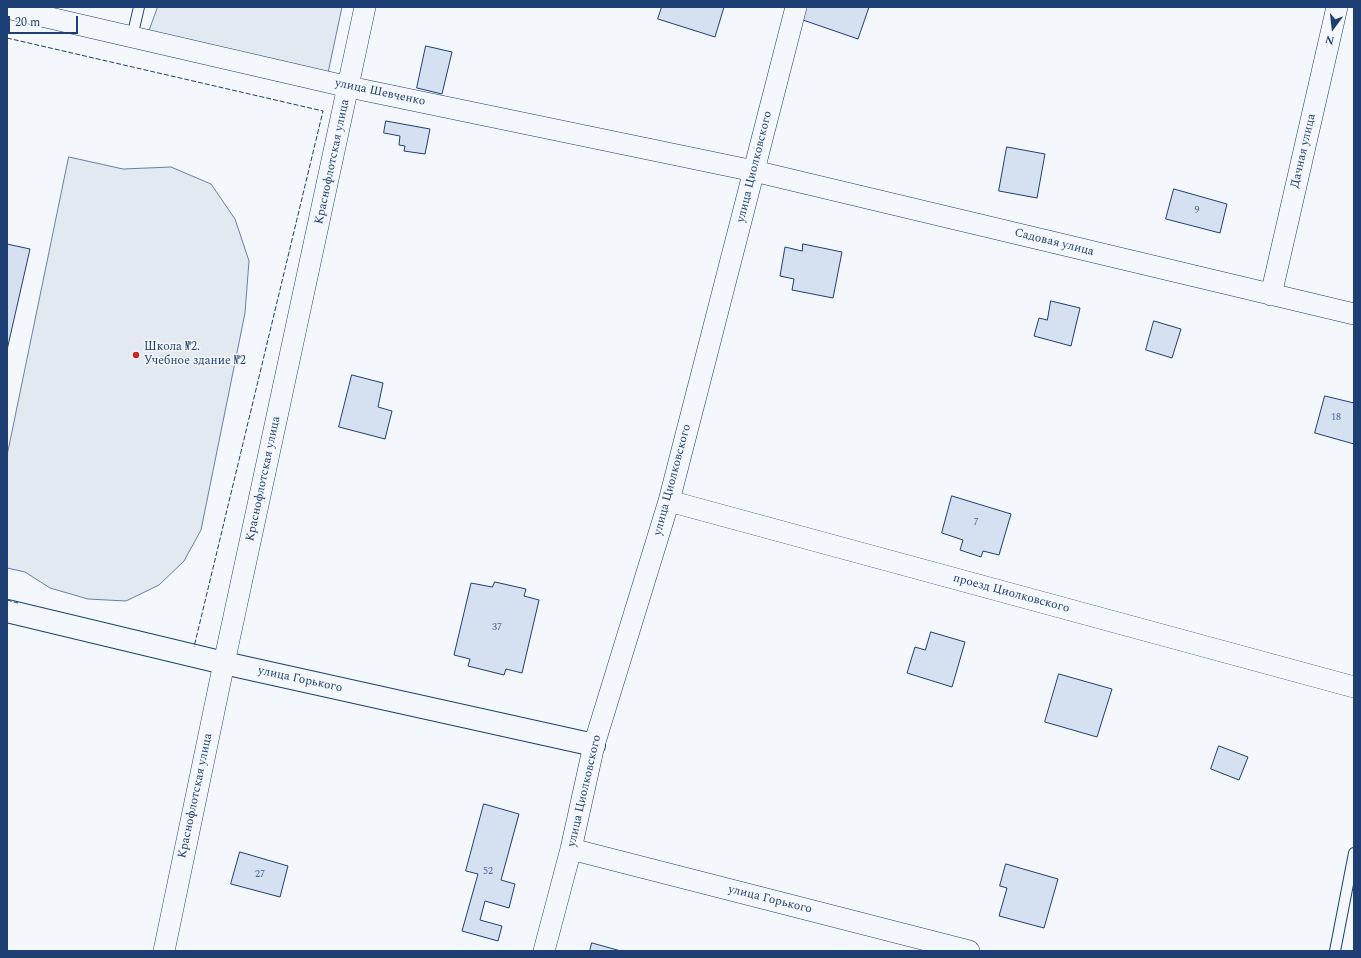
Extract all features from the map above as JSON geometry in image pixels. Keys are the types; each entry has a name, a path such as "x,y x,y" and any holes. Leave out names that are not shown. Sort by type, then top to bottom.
{"street":[{"name":"Краснофлотская улица","path":"164,951 224,663 365,7"},
{"name":"улица Циолковского","path":"544,951 571,850 594,745 669,501 796,7"},
{"name":"Дачная улица","path":"1271,295 1337,7"},
{"name":"улица Шевченко","path":"7,8 349,87 754,171"},
{"name":"Садовая улица","path":"754,171 1354,314"},
{"name":"проезд Циолковского","path":"669,501 1354,687"},
{"name":"улица Горького","path":"7,611 224,663 594,745"},
{"name":"улица Горького","path":"571,850 969,951"}],"lane":[{"path":"132,37 139,7"},
{"path":"1335,951 1354,853"}],"shaded area":[{"path":"158,7 342,7 328,73 147,37"},
{"path":"69,157 123,169 171,167 211,184 235,219 249,261 245,313 201,530 184,561 159,585 126,601 88,599 50,588 25,572 7,568 7,456"}],"building":[{"path":"662,7 724,7 715,37 658,19"},
{"path":"804,7 869,7 858,39 800,19"},
{"path":"426,46 452,52 442,94 417,88"},
{"path":"386,121 430,129 425,154 404,151 405,146 399,145 400,136 384,133"},
{"path":"1007,147 1045,154 1037,198 999,191"},
{"path":"1174,189 1227,204 1220,233 1166,219"},
{"path":"7,244 30,249 7,350"},
{"path":"803,244 842,252 833,298 792,290 794,279 780,276 785,247 802,251"},
{"path":"1051,301 1080,308 1071,346 1034,336 1039,318 1047,320"},
{"path":"1154,321 1181,329 1172,358 1146,350"},
{"path":"352,375 383,383 378,407 392,411 385,439 339,427"},
{"path":"1325,396 1354,403 1354,444 1315,433"},
{"path":"952,496 1011,514 999,555 983,551 981,557 960,550 963,540 942,533"},
{"path":"495,582 526,589 524,596 539,600 522,673 506,669 504,675 468,666 470,659 454,655 471,583 492,587"},
{"path":"931,632 965,642 952,687 907,673 915,647 925,650"},
{"path":"1059,674 1112,689 1097,737 1045,722"},
{"path":"1219,746 1248,757 1239,780 1211,769"},
{"path":"484,804 519,814 501,880 515,884 509,908 485,901 480,920 502,926 498,941 462,931 478,874 466,871"},
{"path":"240,852 288,866 280,897 231,884"},
{"path":"1006,864 1058,879 1044,928 999,916 1007,888 1000,886"},
{"path":"592,943 621,951 590,951"}],"fence":[{"path":"7,38 323,111 194,647"},
{"path":"7,600 18,603"}],"place":[{"name":"Школа №2. Учебное здание №2","path":"136,355"}]}
